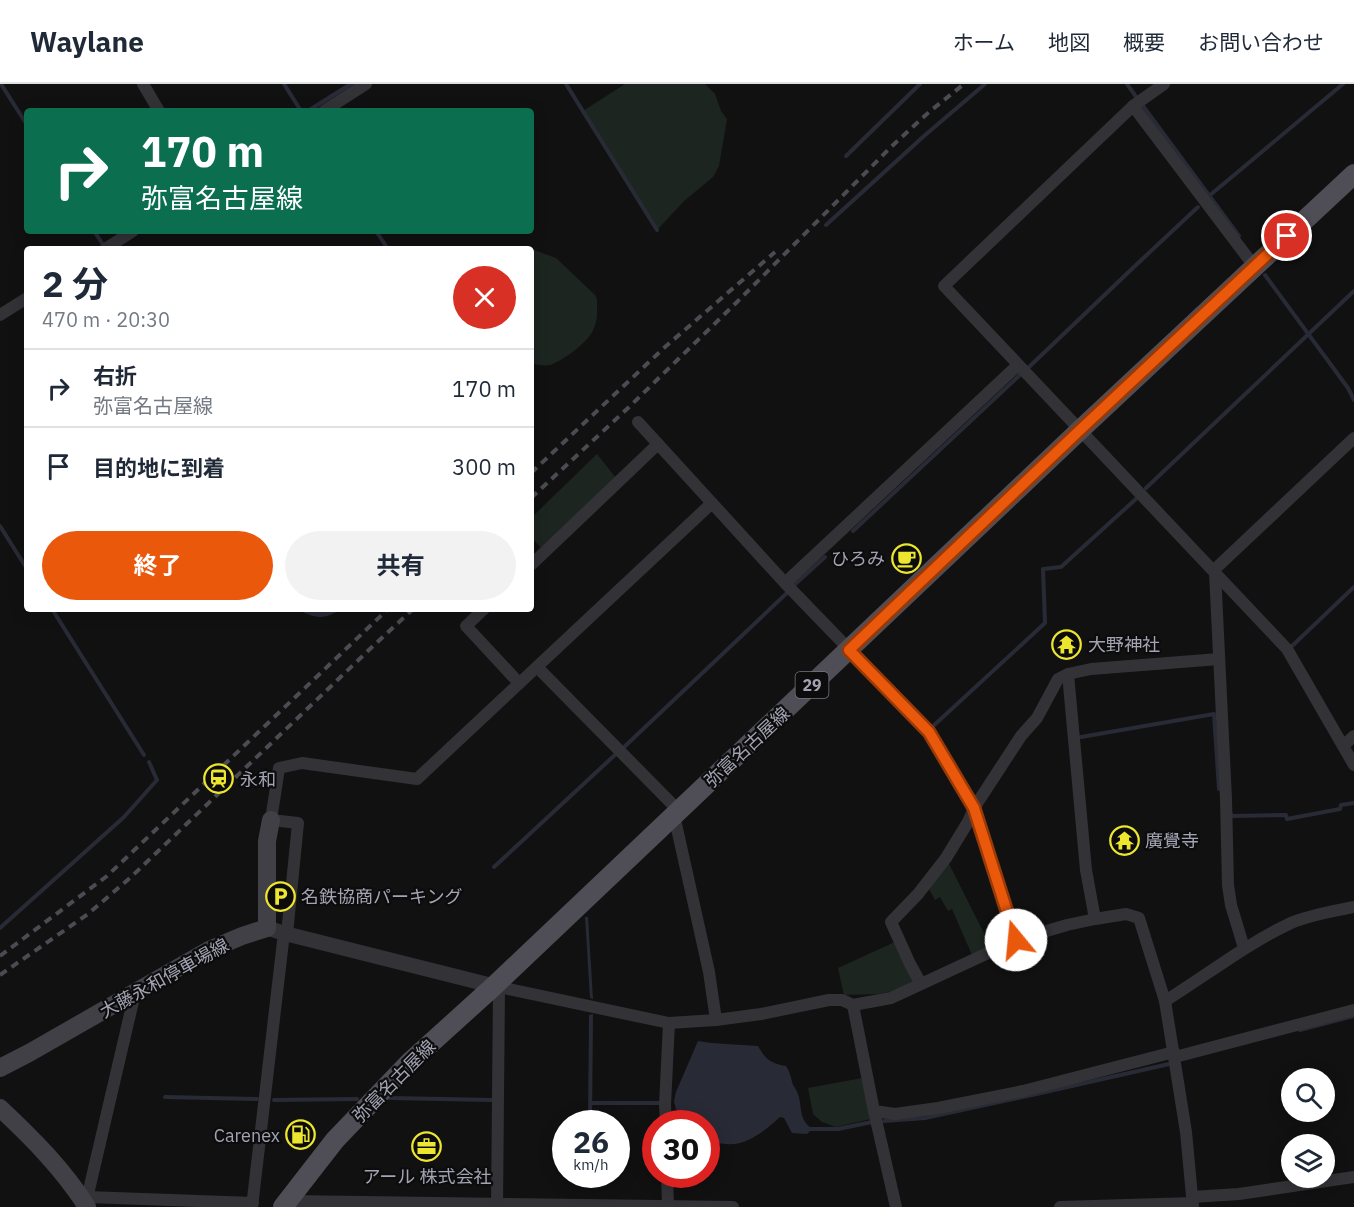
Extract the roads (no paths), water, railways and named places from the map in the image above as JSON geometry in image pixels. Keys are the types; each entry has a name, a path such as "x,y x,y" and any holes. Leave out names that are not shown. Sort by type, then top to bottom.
{"main road":[{"name":"弥富名古屋線","path":"286,1204 335,1140 410,1062 496,986 1080,430 1354,174"},
{"path":"271,820 267,842 279,932"},
{"name":"大藤永和停車場線","path":"0,1068 209,950 242,936 279,932"},
{"path":"0,1108 18,1124 60,1170 86,1204"}],"street":[{"path":"142,84 157,108"},
{"path":"329,108 366,84"},
{"path":"1164,84 1133,106 944,286 1287,649 1354,765"},
{"path":"1133,106 1254,266"},
{"path":"110,246 128,234"},
{"path":"0,315 24,300"},
{"path":"785,583 1018,365"},
{"path":"638,422 785,583 929,732 974,808 1016,940"},
{"path":"1214,571 1354,438"},
{"path":"534,562 658,444"},
{"path":"135,993 86,1204 252,1205 279,932 298,823 271,820 279,768 302,763 417,779 711,502"},
{"path":"1214,571 1220,659 1228,885 1244,948"},
{"path":"481,612 466,626 519,683"},
{"path":"921,984 891,922 918,894 946,858 974,808 1021,736 1037,718 1058,679 1068,674 1091,669 1220,659"},
{"path":"537,667 676,813 709,972 716,1020"},
{"path":"1068,674 1086,870 1095,919"},
{"path":"1343,746 1354,736"},
{"path":"1165,1001 1244,948 1293,922 1354,907"},
{"path":"279,932 496,986 669,1023 761,1014 829,1000 842,1000 853,1005 891,998 1016,940 1067,925 1126,914 1139,918 1165,1001 1186,1132 1193,1202"},
{"path":"496,986 497,1205"},
{"path":"853,1005 896,1207"},
{"path":"874,1111 895,1114 1023,1091 1354,1010"},
{"path":"665,1110 669,1023"},
{"path":"1060,1207 1193,1202 1354,1177"},
{"path":"667,1188 668,1206"},
{"path":"286,1204 733,1207"}],"waterway":[{"path":"1,84 24,120"},
{"path":"284,84 299,108"},
{"path":"566,84 657,230"},
{"path":"846,156 920,84"},
{"path":"826,225 985,84"},
{"path":"1127,84 1137,98"},
{"path":"1209,196 1343,84"},
{"path":"1143,106 1239,236"},
{"path":"1029,367 1198,207"},
{"path":"96,234 102,243"},
{"path":"378,234 386,246"},
{"path":"1265,275 1348,388 1354,400"},
{"path":"1146,488 1354,291"},
{"path":"853,531 1022,373"},
{"path":"931,728 1045,623 1043,569 1061,567 1137,498"},
{"path":"0,526 24,564"},
{"path":"793,586 825,557"},
{"path":"1292,646 1354,587"},
{"path":"622,749 788,592"},
{"path":"54,612 144,755"},
{"path":"1081,737 1214,714 1219,789"},
{"path":"494,867 617,753"},
{"path":"0,928 124,817 157,780 149,762"},
{"path":"1231,814 1231,816 1286,815 1287,819 1340,809 1341,805 1354,803"},
{"path":"1300,1030 1354,1016"},
{"path":"884,1121 925,1118 1169,1064"},
{"path":"165,1097 257,1099"},
{"path":"390,1098 492,1100"},
{"path":"274,1100 357,1099"},
{"path":"592,1103 660,1103"},
{"path":"810,1129 838,1129 872,1122"}],"railway":[{"path":"534,495 737,302 891,147 964,84"},
{"path":"534,470 665,347 775,252"},
{"path":"0,956 107,876 385,612"},
{"path":"0,975 88,914 131,877 410,612"}],"place":[{"name":"ひろみ","path":"906,558"},
{"name":"大野神社","path":"1067,644"},
{"name":"永和","path":"219,779"},
{"name":"廣覺寺","path":"1124,840"},
{"name":"名鉄協商パーキング","path":"280,896"},
{"name":"Carenex","path":"301,1135"},
{"name":"アール 株式会社","path":"427,1147"}]}
